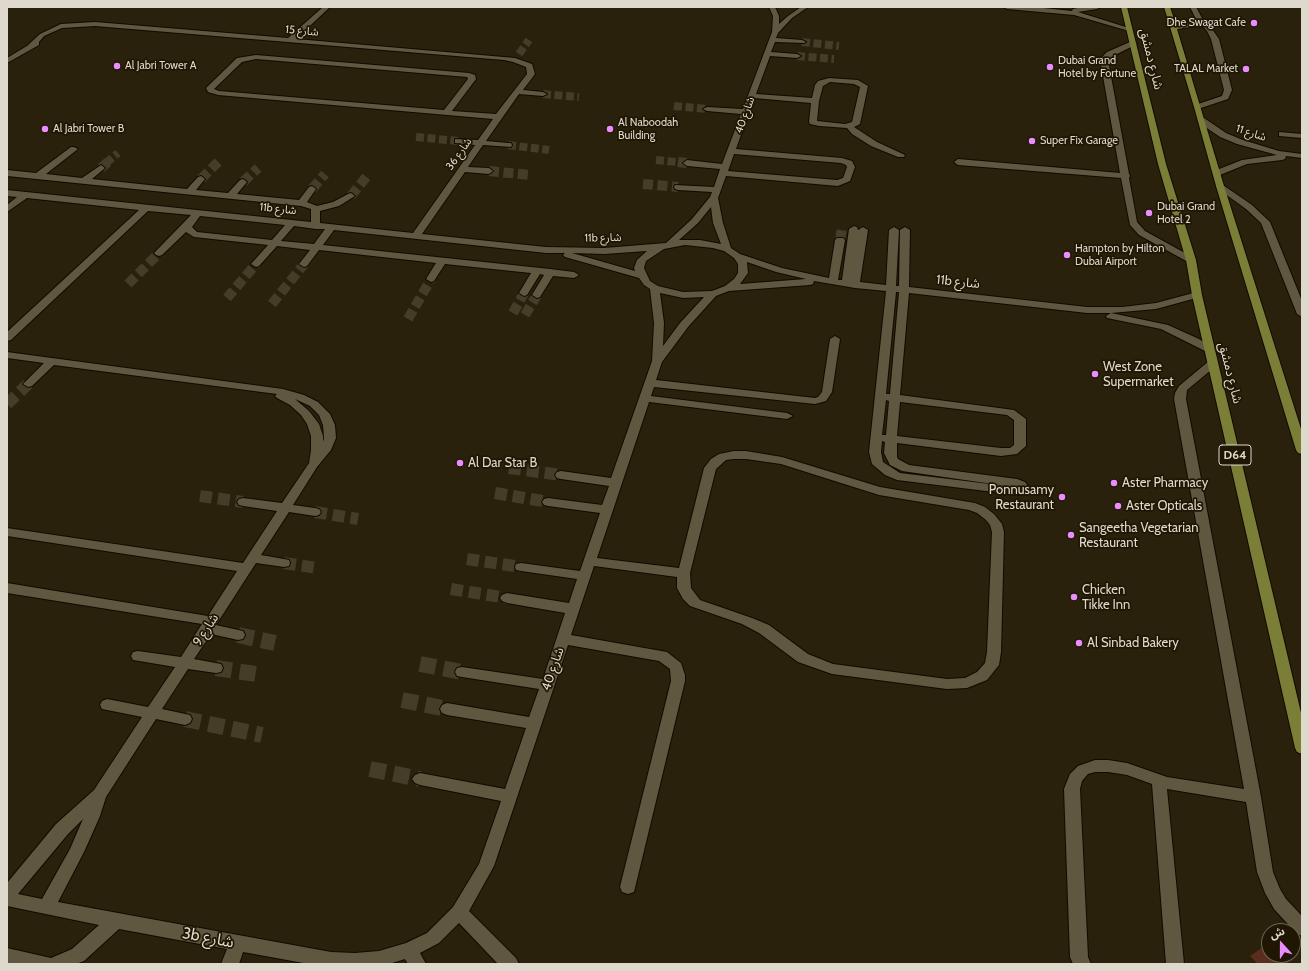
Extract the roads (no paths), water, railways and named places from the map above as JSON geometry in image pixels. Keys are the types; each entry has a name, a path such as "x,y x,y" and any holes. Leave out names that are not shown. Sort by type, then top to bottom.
{"main road":[{"name":"شارع دمشق","path":"1124,7 1162,164 1191,260 1209,349 1302,748"},
{"path":"1167,7 1198,106 1220,186 1302,450"},
{"path":"1173,27 1203,23"}],"street":[{"path":"289,40 326,7"},
{"name":"شارع 40","path":"642,276 639,268 642,260 650,253 666,246 695,221 716,194 773,38 776,16 772,7"},
{"name":"شارع 40","path":"773,38 790,17 805,7"},
{"path":"1007,7 1061,11 1089,16 1129,30"},
{"path":"1061,11 1097,7"},
{"path":"1193,7 1196,15 1210,30 1215,39 1228,90 1225,97 1198,106"},
{"name":"شارع 15","path":"7,62 30,46 65,29 85,26 110,26 492,58 517,57 529,66 531,70 531,74 520,88"},
{"path":"773,38 801,44"},
{"path":"1133,44 1110,54 1104,59 1126,176 1133,223 1148,236 1191,260"},
{"path":"767,55 796,58"},
{"path":"447,112 472,79 469,75 250,57 240,60 212,86 211,90 218,93 447,112 498,118"},
{"name":"شارع 15","path":"492,58 510,62 516,66 521,72 520,88"},
{"path":"835,80 855,82 862,84 865,88 857,122 849,126 815,123 812,120 815,101 820,85 824,81 835,80"},
{"path":"520,88 543,94"},
{"name":"شارع 36","path":"416,236 520,88"},
{"path":"752,96 815,101"},
{"path":"707,109 746,112"},
{"name":"شارع 11","path":"1202,120 1223,135 1240,142 1278,153 1301,156"},
{"path":"849,126 855,132 874,144 901,155"},
{"path":"1282,134 1302,136"},
{"path":"458,141 508,145"},
{"path":"34,176 70,149"},
{"path":"687,163 725,170 838,183 847,179 851,166 849,163 842,161 732,151"},
{"name":"شارع 11","path":"1217,173 1237,165 1261,159 1301,156"},
{"path":"958,162 1126,176"},
{"path":"84,181 101,168"},
{"path":"462,169 489,171"},
{"path":"7,173 313,206 316,226"},
{"path":"189,192 201,180"},
{"path":"230,196 243,182"},
{"path":"1220,186 1250,207 1265,222 1302,314"},
{"path":"678,188 716,194 718,223 727,250"},
{"path":"301,204 312,190"},
{"name":"11b شارع","path":"7,193 546,250 604,251 700,243 727,250 737,256 779,270 829,282 1087,310 1164,327 1209,349"},
{"path":"7,209 25,195"},
{"path":"314,209 336,204 351,196"},
{"path":"7,338 146,208"},
{"path":"159,253 198,214"},
{"path":"256,264 292,223"},
{"path":"188,224 187,228 194,234 574,275"},
{"path":"304,264 332,227"},
{"path":"850,284 859,230"},
{"path":"894,230 891,289 875,452 878,464 897,476 1018,491 1023,488 1022,485 1013,482 906,468 894,462 891,457 891,439 904,290 905,230"},
{"path":"829,282 840,240"},
{"name":"11b شارع","path":"546,250 642,276"},
{"path":"642,276 655,288 683,295 713,294 728,288 738,281 744,273 743,264 737,256"},
{"path":"431,279 442,261"},
{"path":"524,293 537,271"},
{"path":"537,295 550,272"},
{"name":"11b شارع","path":"728,288 829,282"},
{"name":"شارع 40","path":"655,288 659,323 657,361"},
{"name":"شارع 40","path":"413,957 459,912 486,866 657,361 684,325 713,294"},
{"name":"11b شارع","path":"1087,310 1122,310 1156,306 1197,295"},
{"path":"649,383 815,401 822,399 827,392 835,339"},
{"name":"شارع 9","path":"7,356 263,390 294,403 305,413 313,424 317,436 317,450 314,465 99,795 92,816 76,852 46,907"},
{"path":"28,384 51,362"},
{"path":"1213,363 1183,388 1180,396 1253,797 1265,872 1268,883 1280,904 1302,928"},
{"path":"877,437 1001,452 1013,451 1020,446 1020,419 1010,412 881,397"},
{"path":"644,398 787,416"},
{"path":"746,455 782,461 879,490 971,506 982,510 990,517 996,524 998,532 994,652 992,665 982,676 967,683 947,684 832,669 803,658 764,629 747,621 695,603 688,596 684,588 684,572 710,468 715,462 723,457 746,455"},
{"path":"561,476 616,483"},
{"path":"243,502 315,512"},
{"path":"548,502 606,510"},
{"path":"7,532 249,563 284,563"},
{"path":"589,561 684,572"},
{"path":"521,567 584,576"},
{"path":"7,588 209,625 238,635"},
{"path":"507,598 573,609"},
{"path":"564,639 662,656 676,667 678,681 628,887"},
{"path":"138,656 216,668"},
{"path":"462,672 548,684"},
{"path":"107,705 185,719"},
{"path":"447,710 535,724"},
{"path":"1082,964 1079,957 1072,789 1075,778 1083,770 1095,766 1108,766 1127,769 1159,781 1253,797"},
{"path":"420,779 510,796"},
{"path":"1159,781 1175,964"},
{"name":"شارع 9","path":"7,895 62,829 99,795"},
{"name":"3b شارع","path":"7,899 238,944 331,960 413,957"},
{"path":"459,912 510,964"},
{"path":"56,964 78,955 116,921"},
{"path":"230,964 238,944"},
{"path":"7,956 46,964"}],"tunnel":[{"path":"519,54 529,40"},
{"path":"802,42 839,46"},
{"path":"797,56 834,59"},
{"path":"543,94 579,97"},
{"path":"674,106 707,109"},
{"path":"416,137 458,141"},
{"path":"508,145 549,150"},
{"path":"106,163 118,153"},
{"path":"656,160 687,163 678,162"},
{"path":"101,168 108,162"},
{"path":"201,179 218,162"},
{"path":"243,182 258,168"},
{"path":"489,171 530,175"},
{"path":"312,189 325,174"},
{"path":"351,196 367,176"},
{"path":"643,184 678,187"},
{"path":"840,240 842,228"},
{"path":"128,284 159,253"},
{"path":"227,298 256,264"},
{"path":"272,304 304,264"},
{"path":"408,319 431,279"},
{"path":"513,313 524,293"},
{"path":"525,315 537,295"},
{"path":"7,404 28,384"},
{"path":"509,468 561,475"},
{"path":"495,493 548,502"},
{"path":"200,496 243,502"},
{"path":"315,512 358,519"},
{"path":"467,559 521,567"},
{"path":"284,563 318,568"},
{"path":"451,589 507,598"},
{"path":"238,635 275,643"},
{"path":"420,664 462,672"},
{"path":"216,668 256,674"},
{"path":"402,700 447,709"},
{"path":"185,719 262,735"},
{"path":"370,769 420,779"}],"place":[{"name":"Dhe Swagat Cafe","path":"1254,23"},
{"name":"Al Jabri Tower A","path":"117,66"},
{"name":"Dubai Grand Hotel by Fortune","path":"1050,67"},
{"name":"TALAL Market","path":"1246,69"},
{"name":"Al Jabri Tower B","path":"45,129"},
{"name":"Al Naboodah Building","path":"610,129"},
{"name":"Super Fix Garage","path":"1032,141"},
{"name":"Dubai Grand Hotel 2","path":"1149,213"},
{"name":"Hampton by Hilton Dubai Airport","path":"1067,255"},
{"name":"West Zone Supermarket","path":"1095,374"},
{"name":"Al Dar Star B","path":"460,463"},
{"name":"Aster Pharmacy","path":"1114,483"},
{"name":"Ponnusamy Restaurant","path":"1062,497"},
{"name":"Aster Opticals","path":"1118,506"},
{"name":"Sangeetha Vegetarian Restaurant","path":"1071,535"},
{"name":"Chicken Tikke Inn","path":"1074,597"},
{"name":"Al Sinbad Bakery","path":"1079,643"}]}
